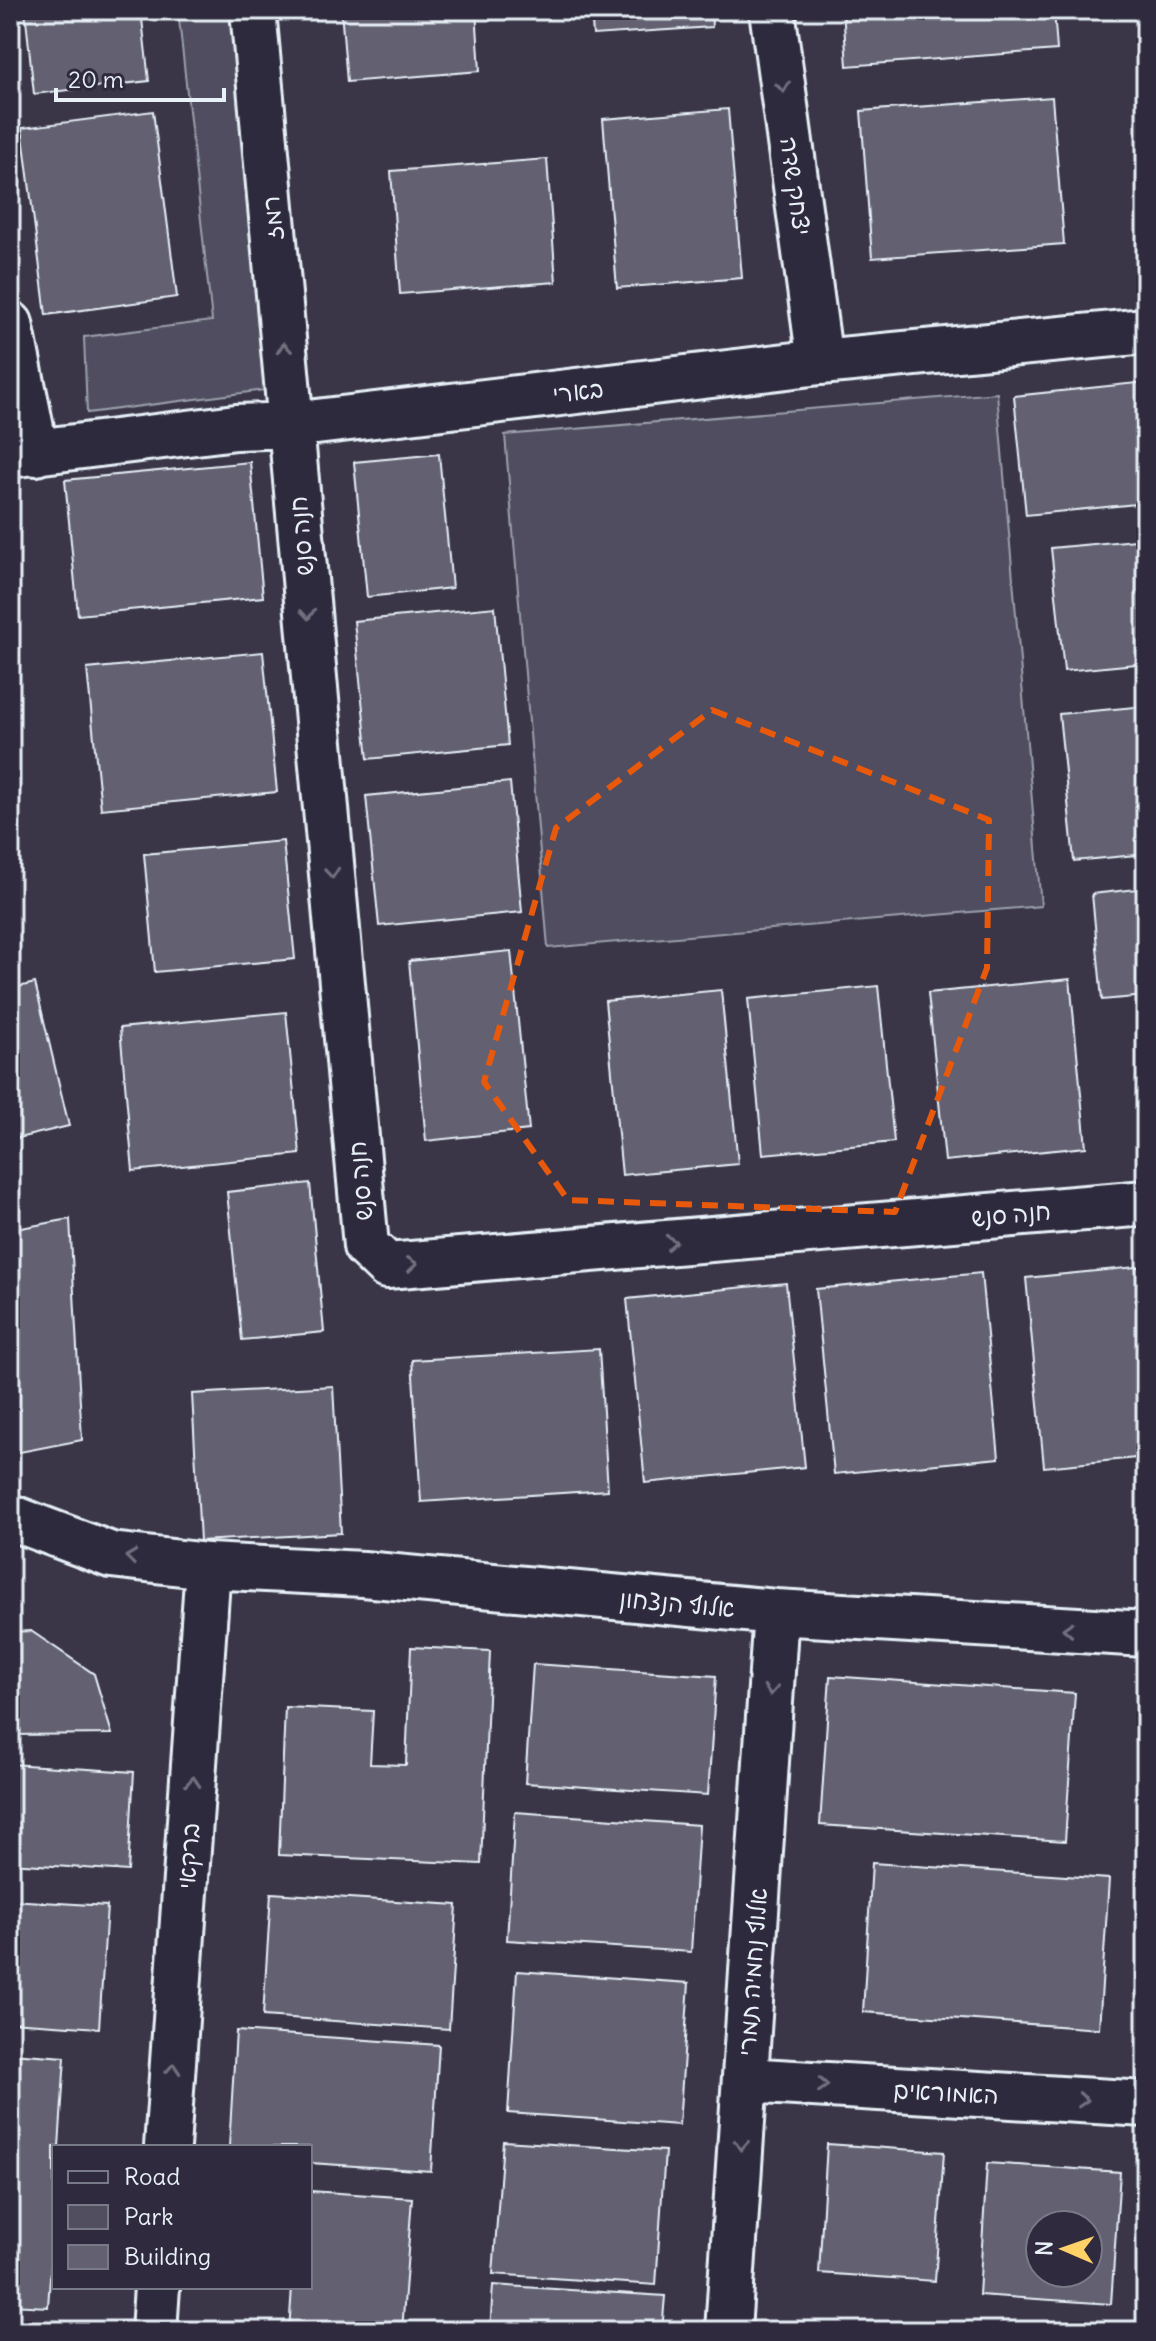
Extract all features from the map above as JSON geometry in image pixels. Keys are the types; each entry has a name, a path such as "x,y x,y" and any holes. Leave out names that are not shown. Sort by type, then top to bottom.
{"street":[{"name":"רמז","path":"253,10 291,425"},
{"name":"יצחק שדה","path":"772,10 820,362"},
{"path":"10,324 23,454"},
{"name":"בארי","path":"23,454 820,362 1146,331"},
{"name":"חנה סנש","path":"291,425 366,1246 387,1266 1146,1203"},
{"name":"אלוף הנצחון","path":"10,1517 111,1555 208,1566 363,1574 776,1612 1146,1634"},
{"name":"ברקאי","path":"167,2145 208,1566"},
{"name":"אלוף נחמיה תמרי","path":"728,2331 776,1612"},
{"name":"האמוראים","path":"745,2080 1146,2104"},
{"path":"154,2331 157,2289"}],"highlighted area":[{"path":"712,710 989,820 987,968 895,1212 568,1200 484,1082 556,828"}],"green space":[{"path":"178,10 236,10 273,389 87,413 84,337 212,321"},
{"path":"997,393 1041,906 548,948 505,435"}],"building":[{"path":"25,10 141,10 149,81 34,94"},
{"path":"341,10 476,10 480,71 347,82"},
{"path":"591,10 711,10 712,27 593,35"},
{"path":"843,10 1054,10 1057,50 847,66"},
{"path":"1052,97 1064,244 872,258 861,111"},
{"path":"728,109 742,278 617,288 603,119"},
{"path":"153,111 177,297 46,315 22,128"},
{"path":"547,159 556,282 400,294 391,171"},
{"path":"1146,382 1146,503 1026,515 1014,396"},
{"path":"439,454 452,588 367,597 354,462"},
{"path":"250,462 263,597 78,615 65,480"},
{"path":"1146,539 1146,663 1064,671 1051,548"},
{"path":"495,607 508,745 368,759 354,621"},
{"path":"263,652 277,792 101,809 87,669"},
{"path":"1146,706 1146,854 1074,861 1059,714"},
{"path":"510,782 522,912 379,926 366,796"},
{"path":"283,841 295,959 155,972 144,854"},
{"path":"1146,888 1146,996 1102,1000 1092,894"},
{"path":"511,951 529,1130 426,1141 409,961"},
{"path":"1070,979 1086,1147 945,1161 928,993"},
{"path":"35,983 69,1126 10,1140 10,989"},
{"path":"878,986 894,1142 763,1154 748,999"},
{"path":"721,990 738,1164 622,1175 605,1001"},
{"path":"286,1012 300,1154 133,1171 120,1028"},
{"path":"310,1183 324,1332 242,1340 227,1192"},
{"path":"70,1219 82,1440 15,1453 10,1447 10,1230"},
{"path":"1146,1266 1146,1457 1044,1467 1026,1278"},
{"path":"981,1273 999,1458 834,1474 816,1289"},
{"path":"786,1283 805,1467 645,1483 627,1299"},
{"path":"599,1349 608,1490 421,1502 412,1360"},
{"path":"333,1386 341,1533 200,1541 192,1394"},
{"path":"31,1631 94,1674 112,1734 10,1735 10,1632"},
{"path":"411,1647 490,1651 481,1864 279,1855 285,1707 373,1711 370,1764 406,1765"},
{"path":"533,1664 716,1676 708,1795 525,1783"},
{"path":"830,1676 1075,1693 1065,1841 820,1825"},
{"path":"10,1764 134,1772 128,1871 10,1863"},
{"path":"515,1812 699,1825 691,1952 507,1940"},
{"path":"872,1863 1109,1879 1099,2029 863,2012"},
{"path":"271,1893 457,1905 449,2029 263,2016"},
{"path":"10,1900 107,1906 99,2028 10,2022"},
{"path":"517,1971 689,1983 679,2125 508,2113"},
{"path":"236,2031 439,2045 431,2171 312,2163 312,2145 229,2145"},
{"path":"10,2053 65,2057 59,2145 52,2145 52,2248 48,2307 10,2305"},
{"path":"503,2141 665,2151 656,2285 493,2274"},
{"path":"827,2144 944,2152 935,2281 819,2273"},
{"path":"987,2163 1120,2172 1111,2304 979,2295"},
{"path":"312,2191 412,2198 402,2331 289,2331 292,2289 312,2289"},
{"path":"493,2285 665,2296 662,2331 490,2331"},
{"path":"811,2324 922,2331 811,2331"}]}
